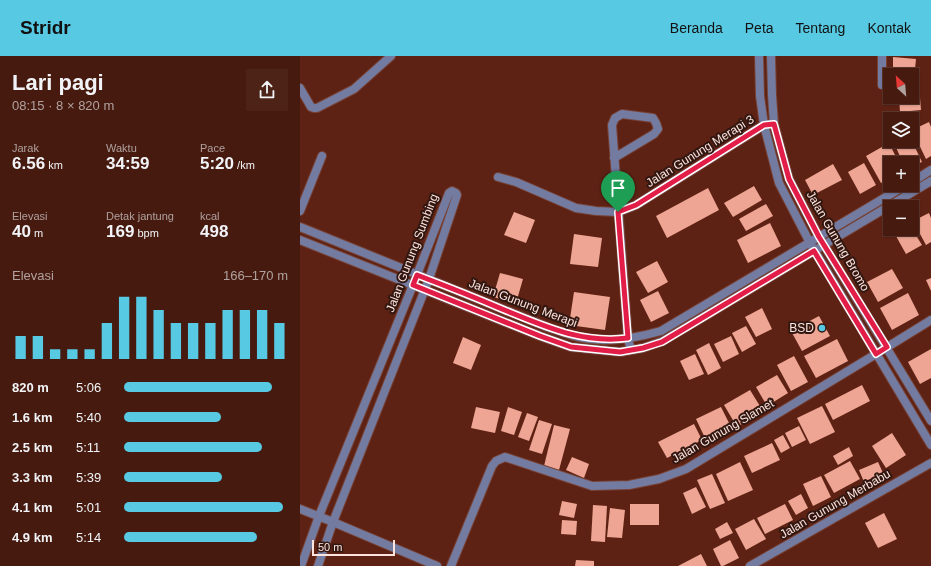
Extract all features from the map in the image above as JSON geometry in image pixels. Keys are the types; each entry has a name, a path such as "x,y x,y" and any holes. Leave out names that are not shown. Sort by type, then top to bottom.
{"street":[{"path":"300,88 311,107 316,108 354,89 391,56"},
{"name":"Jalan Gunung Bromo","path":"759,56 760,96 764,125 780,183 814,251 931,445"},
{"name":"Jalan Gunung Bromo","path":"771,56 774,124 789,179 819,237 931,421"},
{"path":"882,56 882,85"},
{"path":"614,158 654,134 658,129 653,118 622,114 615,118 612,125 614,158 618,212 628,338 631,350"},
{"name":"Jalan Gunung Merapi 3","path":"498,177 516,182 576,208 596,212 618,212 636,205 764,125 774,124"},
{"path":"300,210 322,156"},
{"path":"919,178 931,170"},
{"name":"Jalan Gunung Merapi","path":"300,240 571,347 620,352 643,348 662,342 931,182"},
{"name":"Jalan Gunung Sumbing","path":"300,566 449,193 452,191 457,195 429,279 333,522 318,566"},
{"name":"Jalan Gunung Merapi","path":"300,227 547,327 576,336 603,340 641,337 661,331 894,192"},
{"name":"Jalan Gunung Slamet","path":"451,566 492,466 496,461 505,457 592,486 629,485 659,479 686,469 931,320"},
{"name":"Jalan Gunung Merbabu","path":"750,566 931,463"},
{"path":"300,509 437,566"}],"building":[{"path":"893,57 916,59 915,68 893,68"},
{"path":"919,85 921,110 900,112 899,104 919,104"},
{"path":"929,122 931,127 931,156 926,159 919,144 919,127"},
{"path":"883,146 883,148 892,148 896,156 883,156 883,182 881,183 866,156"},
{"path":"896,148 915,148 922,162 919,163 919,156 900,156"},
{"path":"864,163 876,185 860,194 848,172"},
{"path":"833,164 842,180 813,195 805,180"},
{"path":"754,186 762,200 733,217 724,203"},
{"path":"708,188 719,210 667,238 656,216"},
{"path":"766,204 773,216 746,231 739,219"},
{"path":"514,212 535,220 526,243 504,235"},
{"path":"929,213 931,218 931,242 926,245 919,232 919,218"},
{"path":"770,223 781,246 748,263 737,240"},
{"path":"574,234 602,238 598,267 570,264"},
{"path":"896,236 916,236 922,245 906,254"},
{"path":"657,261 668,282 648,293 636,272"},
{"path":"892,269 903,288 878,302 867,282"},
{"path":"500,273 523,279 516,303 493,297"},
{"path":"931,278 931,291 926,280"},
{"path":"658,291 669,313 651,322 640,300"},
{"path":"574,292 610,297 605,330 569,325"},
{"path":"908,293 919,315 892,330 880,308"},
{"path":"762,308 772,329 756,337 745,317"},
{"path":"819,316 830,336 802,351 791,331"},
{"path":"746,326 756,344 742,352 732,333"},
{"path":"731,336 739,354 723,362 714,344"},
{"path":"463,337 481,345 471,370 453,363"},
{"path":"837,339 848,361 816,378 804,356"},
{"path":"709,343 721,368 708,375 696,350"},
{"path":"931,349 931,378 920,384 908,362"},
{"path":"695,354 704,374 689,380 680,361"},
{"path":"794,356 808,382 791,391 777,365"},
{"path":"777,375 788,393 767,406 756,387"},
{"path":"862,385 870,401 833,420 825,404"},
{"path":"750,390 763,411 737,427 724,405"},
{"path":"822,406 835,432 810,444 797,418"},
{"path":"476,407 500,412 495,433 471,428"},
{"path":"508,407 522,412 514,435 501,431"},
{"path":"721,407 731,427 706,440 696,419"},
{"path":"527,413 538,417 529,441 518,437"},
{"path":"539,420 552,424 542,454 529,450"},
{"path":"694,424 702,440 667,458 658,442"},
{"path":"554,425 570,429 559,470 544,466"},
{"path":"799,426 806,440 792,447 785,433"},
{"path":"892,433 906,455 886,468 872,446"},
{"path":"783,435 790,448 781,453 774,440"},
{"path":"772,443 780,460 752,473 744,456"},
{"path":"849,447 853,456 838,465 833,456"},
{"path":"572,457 589,464 584,478 566,470"},
{"path":"850,461 860,479 834,493 824,475"},
{"path":"740,462 753,490 728,501 716,474"},
{"path":"878,462 883,473 864,482 859,470"},
{"path":"712,474 725,503 710,509 697,480"},
{"path":"821,476 831,497 813,506 803,484"},
{"path":"696,487 706,507 692,514 683,493"},
{"path":"801,494 808,508 796,515 788,501"},
{"path":"562,501 577,504 574,518 559,515"},
{"path":"630,504 659,504 659,525 630,525"},
{"path":"785,504 793,520 765,534 757,518"},
{"path":"593,505 607,506 605,542 591,541"},
{"path":"610,508 625,510 622,538 607,537"},
{"path":"884,513 897,539 878,548 865,523"},
{"path":"754,519 766,539 746,550 735,529"},
{"path":"562,520 577,521 576,535 561,534"},
{"path":"727,522 733,533 720,539 715,529"},
{"path":"730,540 739,558 721,566 713,549"},
{"path":"701,554 707,566 678,566"},
{"path":"576,560 594,561 594,566 575,566"}],"place":[{"name":"BSD","path":"822,328"}],"route":[{"path":"774,124 789,179 819,237 887,347 876,354 814,251 662,342 643,348 620,352 571,347 413,285 417,275 547,327 576,336 603,340 628,338 618,212 636,205 764,125 774,124"}]}
